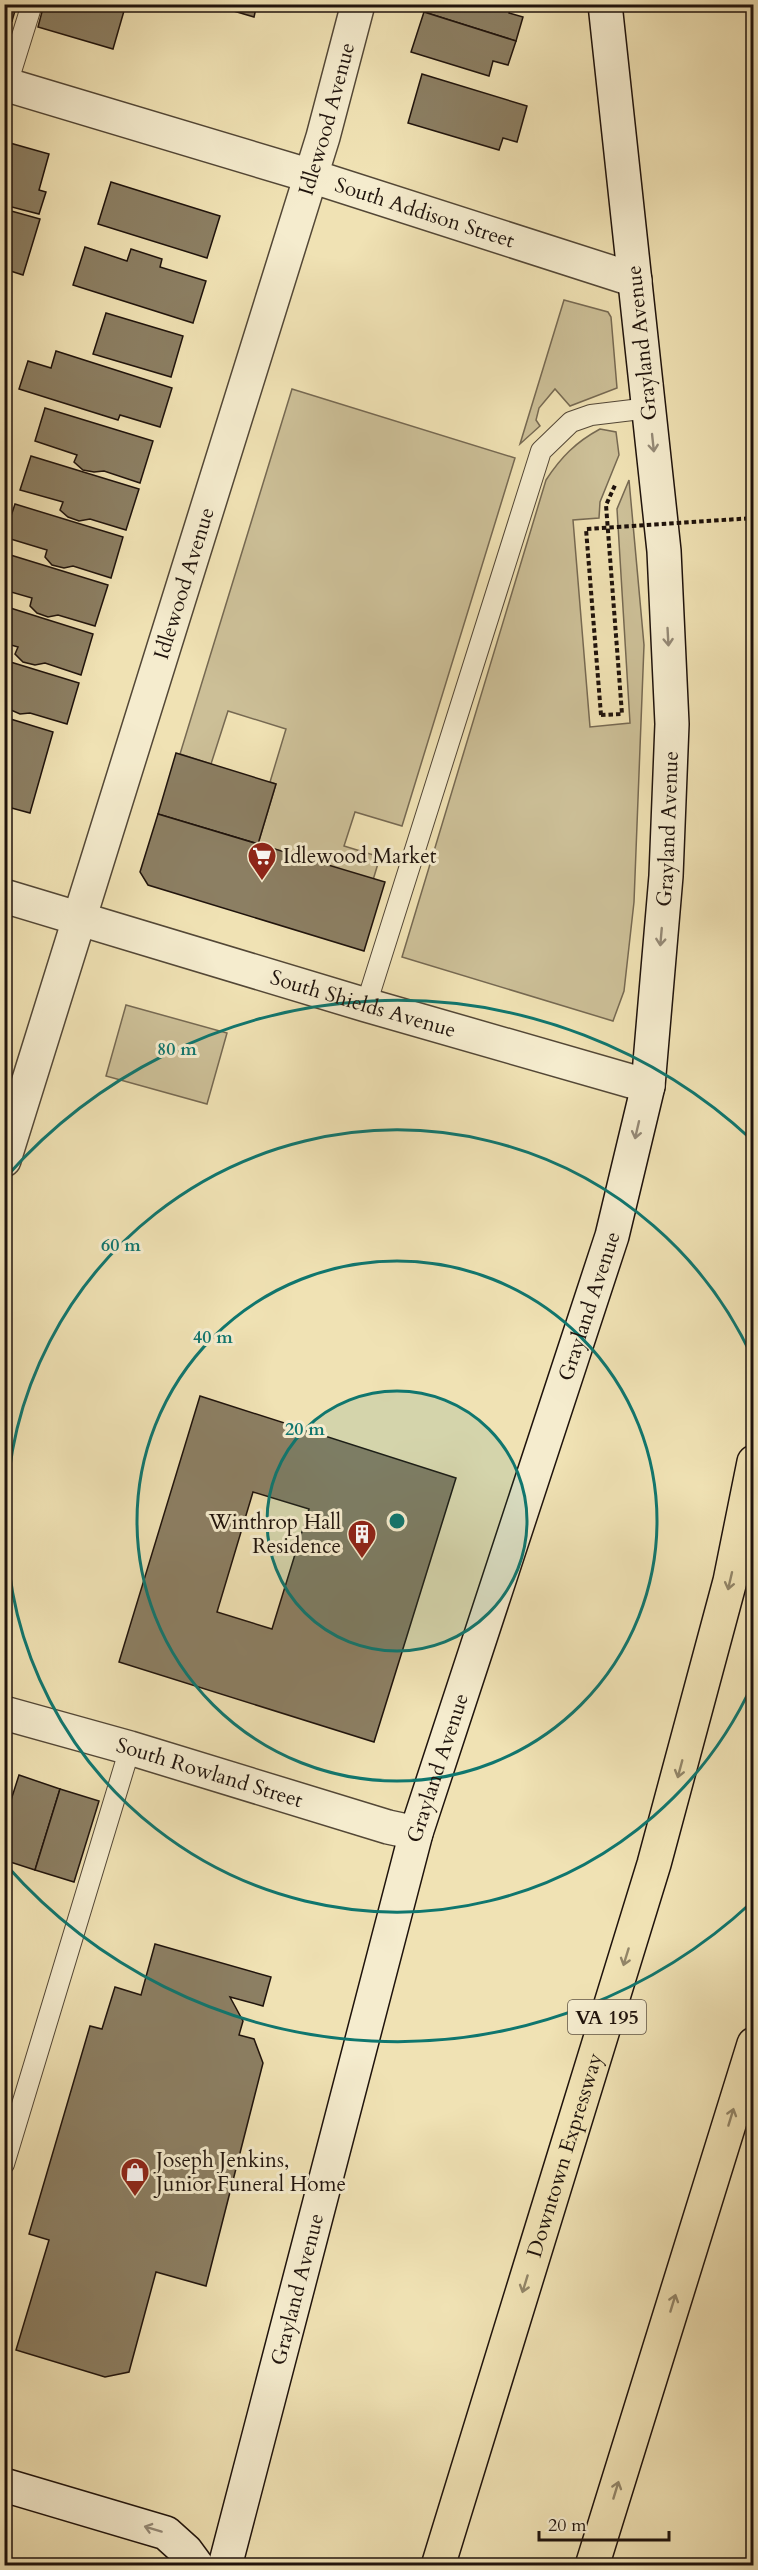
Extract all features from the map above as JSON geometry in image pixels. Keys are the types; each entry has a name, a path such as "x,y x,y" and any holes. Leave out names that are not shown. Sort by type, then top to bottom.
{"highway":[{"name":"Downtown Expressway","path":"438,2565 654,1864 730,1581 753,1462"},
{"path":"592,2565 753,2044"}],"street":[{"name":"Idlewood Avenue","path":"4,1160 311,176 358,4"},
{"name":"Grayland Avenue","path":"225,2565 416,1833 612,1236 648,1086 666,876 672,724 664,551 605,4"},
{"name":"South Addison Street","path":"5,88 311,176 635,280"},
{"name":"South Shields Avenue","path":"4,896 366,1005 648,1086"},
{"name":"South Rowland Street","path":"4,1713 130,1748 388,1827 416,1833"},
{"path":"4,2485 166,2533 186,2551 197,2565"}],"lane":[{"path":"5,88 32,4"},
{"path":"366,1005 541,451 571,422 591,415 649,408"},
{"path":"4,2164 130,1748"}],"path":[{"path":"619,476 606,505 622,714 601,715 586,529 753,518"}],"shaded area":[{"path":"564,300 608,312 611,317 617,388 570,406 555,389 539,408 536,420 540,426 520,444"},
{"path":"292,389 515,458 402,826 355,812 344,846 380,857 373,880 258,844 276,784 270,782 286,729 228,711 211,764 180,754"},
{"path":"600,429 616,432 619,455 600,502 599,518 573,520 590,727 630,723 617,509 629,480 644,645 634,902 624,991 613,1021 402,957 546,480 570,451"},
{"path":"126,1005 227,1033 207,1104 106,1076"}],"building":[{"path":"4,4 17,4 12,21 4,19"},
{"path":"44,4 126,4 113,49 38,27"},
{"path":"210,4 257,4 254,17"},
{"path":"426,4 511,4 509,13 523,17 516,41 424,12"},
{"path":"424,12 516,41 508,65 493,61 489,76 411,52"},
{"path":"422,74 527,106 517,142 503,138 499,150 408,123"},
{"path":"10,143 49,154 39,190 46,192 39,214 4,205 4,162"},
{"path":"111,182 220,216 207,258 98,224"},
{"path":"4,209 40,219 23,275 4,269"},
{"path":"85,247 127,261 131,249 162,259 160,267 206,281 193,323 73,285"},
{"path":"106,313 183,336 171,377 93,354"},
{"path":"56,351 172,388 160,427 120,415 118,420 19,389 28,361 51,368"},
{"path":"45,408 153,441 140,483 104,471 83,470 74,462 77,455 35,441"},
{"path":"31,456 139,489 126,530 90,519 79,521 68,517 60,510 63,502 20,490"},
{"path":"15,504 123,537 111,578 73,566 64,568 52,565 45,557 47,550 4,537"},
{"path":"4,553 108,585 95,626 58,615 48,617 37,613 30,606 32,598 4,590"},
{"path":"4,606 93,634 81,675 45,663 35,665 23,662 15,654 18,647 4,643"},
{"path":"4,660 79,683 67,724 30,713 20,714 4,707"},
{"path":"4,717 53,732 30,813 4,806"},
{"path":"176,753 276,784 258,844 158,814"},
{"name":"Idlewood Market","path":"158,814 385,882 364,951 148,885 140,872"},
{"name":"Winthrop Hall Residence","path":"200,1396 456,1478 374,1742 119,1662","holes":["253,1492 309,1509 272,1629 217,1612"]},
{"path":"19,1775 60,1789 35,1870 4,1860 4,1822"},
{"path":"60,1789 99,1801 74,1882 35,1870"},
{"name":"Joseph Jenkins, Junior Funeral Home","path":"155,1944 271,1977 263,2006 230,1997 243,2021 239,2035 254,2039 263,2063 206,2286 156,2272 129,2372 105,2377 16,2350 49,2240 29,2234 90,2026 102,2029 115,1987 141,1995"}],"place":[{"name":"Idlewood Market","path":"262,882"},
{"name":"Winthrop Hall Residence","path":"362,1560"},
{"name":"Joseph Jenkins, Junior Funeral Home","path":"135,2198"}]}
